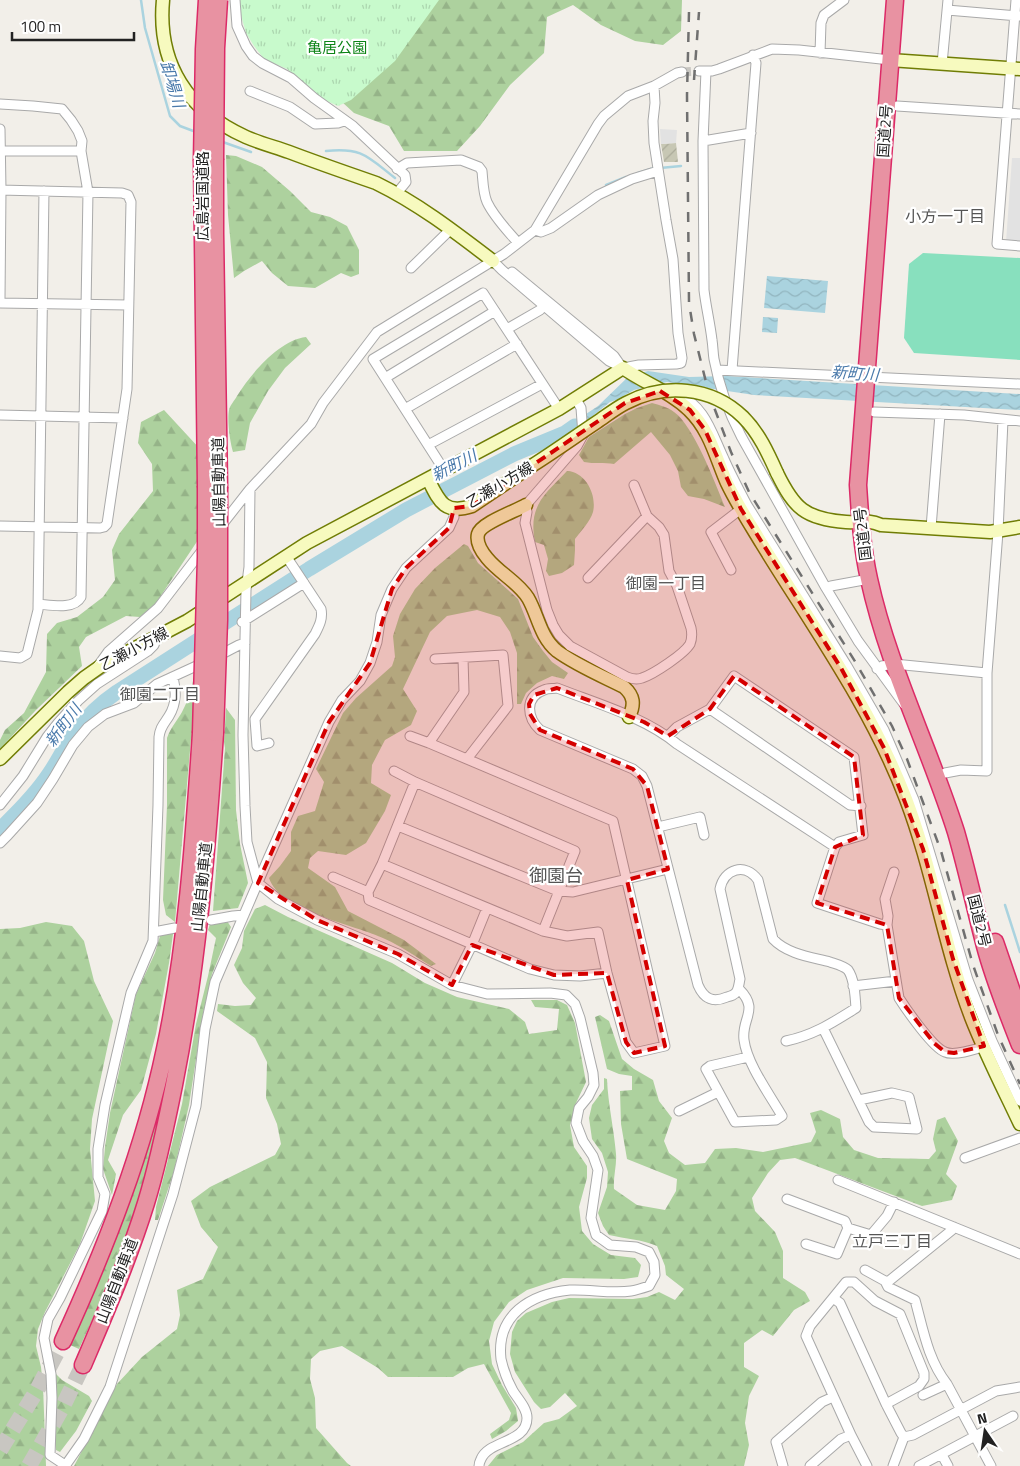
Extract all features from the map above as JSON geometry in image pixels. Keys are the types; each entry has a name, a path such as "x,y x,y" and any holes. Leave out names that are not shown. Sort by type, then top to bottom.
{"highway":[{"name":"広島岩国道路","path":"207,0 204,49 214,233 213,397"},
{"name":"広島岩国道路","path":"209,160 219,0"},
{"name":"国道2号","path":"871,379 897,106 895,0"},
{"name":"国道2号","path":"905,0 895,60 871,379 871,408 858,485 866,521 874,544 899,665 911,712 947,807 1001,999 1020,1045"},
{"name":"山陽自動車道","path":"84,1365 127,1260 146,1202 164,1131 188,1005 203,881 208,733 205,427 213,397"},
{"name":"山陽自動車道","path":"62,1341 89,1283 131,1173 147,1122 165,1050 174,1002 208,733 219,620 220,556 213,397"},
{"name":"国道2号","path":"866,521 869,579 899,665 958,805 997,947 1020,1016"}],"street":[{"path":"163,0 162,34 168,57 176,76 188,96 214,118 245,137 376,183 397,193 493,260 505,266 631,371 690,410 705,430 728,484 741,508 863,706 884,748 906,798 923,850 952,958 971,1016 1020,1124"},
{"path":"234,0 237,26 253,56 262,63 291,78 352,126 405,175 406,182 397,193"},
{"path":"820,53 821,23 824,15 844,0"},
{"path":"1016,0 1015,69 1006,113 998,244 1020,246"},
{"path":"942,64 948,5 1017,15"},
{"path":"911,712 877,669 826,588 730,415 724,399 717,372 704,290 702,71 712,71 728,66 772,49 1015,69"},
{"path":"732,370 756,63 753,55"},
{"path":"95,671 108,652 158,608 250,489 311,424 323,403 377,332 528,237 535,230 604,116 628,96 682,72"},
{"path":"429,481 444,470 577,401 639,365 681,363 673,259 654,143 654,86"},
{"path":"250,91 290,106 315,124 344,121"},
{"path":"0,104 62,109 78,130 82,141 81,150 88,192 80,600 72,605 38,604"},
{"path":"897,106 1020,114"},
{"path":"0,129 0,301 43,304 128,305"},
{"path":"703,141 750,133"},
{"path":"1,151 81,150"},
{"path":"397,169 407,163 461,160 479,168 482,171 487,202 504,227 518,243"},
{"path":"535,230 540,232 551,228 598,195 632,178 658,171"},
{"path":"0,526 100,528 107,524 126,390 130,199 124,193 1,190"},
{"path":"0,656 20,658 27,654 38,612 44,191"},
{"path":"411,268 451,229"},
{"path":"493,260 502,270 608,361 684,396 694,404 707,420 734,481 747,505 847,666 884,730 916,807 978,1009 1020,1101"},
{"path":"444,470 372,359 483,293 559,409"},
{"path":"507,329 540,310 543,306"},
{"path":"385,378 495,311"},
{"path":"405,409 517,344"},
{"path":"717,372 732,370 871,379 1020,384"},
{"path":"428,446 542,384"},
{"name":"乙瀬小方線","path":"0,758 68,692 95,671 187,622 247,586 317,537 429,481 441,502 449,508 472,506 625,403 652,393 673,390 690,391 725,403 743,417 754,430 767,450 790,498 806,513 821,519 846,522 866,521 880,525 998,532 1020,527"},
{"path":"577,401 581,408 583,436 577,446 526,505 486,525 477,536 481,550 487,559 527,596 543,632 556,650 624,687 629,692 634,704 629,717"},
{"path":"871,408 1020,421"},
{"path":"931,528 940,414"},
{"path":"0,415 123,418"},
{"path":"945,773 961,770 988,771 987,673 998,532 1003,420"},
{"path":"526,505 525,524 540,586 547,610 559,635 570,646 634,680 642,678 683,653 690,643 692,635 678,586 672,579 667,564 664,535 659,527 647,516 634,485"},
{"path":"250,489 249,566 244,620 245,806 247,842 258,883 278,899 310,916 398,954 452,985 487,994 558,994 566,996 575,1004 593,1073 594,1086 579,1108 576,1124 598,1170 591,1218 596,1235 610,1245 636,1247 649,1252 654,1262 655,1275 649,1286 631,1291 569,1290 540,1296 518,1309 508,1321 501,1340 502,1360 512,1388 524,1407 527,1418 523,1430 512,1438 491,1448 481,1457 479,1466"},
{"path":"173,676 176,691 175,702 170,714 159,729 153,941 131,994 105,1105 98,1148 98,1176 105,1194 102,1211 48,1319 44,1338 51,1374 50,1455 65,1466 84,1439 110,1387 173,1194 196,1106 205,1029 216,982 329,722 342,700 360,681 370,663 377,642 381,615 392,589 406,568 449,528 454,517 454,508"},
{"path":"731,570 711,532 741,508"},
{"path":"588,578 647,516"},
{"path":"269,743 257,746 255,719 315,634 322,615 287,559"},
{"path":"826,588 869,579"},
{"path":"244,620 303,582"},
{"path":"0,804 20,781 47,737 69,710 98,684 148,651 154,645 157,637"},
{"path":"0,843 37,803 73,745 88,727 105,714 134,703 157,684 245,643"},
{"path":"435,659 503,655 508,706 467,759"},
{"path":"428,742 464,692 463,658"},
{"path":"877,669 882,666 899,665 987,673"},
{"path":"668,736 677,727 710,709 734,676 854,756 863,835 839,842 835,847 817,903 887,925"},
{"path":"786,1041 804,1037 856,1008 853,986 847,969 779,946 773,939 758,880 754,874 747,870 739,869 729,874 722,882 720,890 740,979 739,989 735,994 717,1000 709,998 701,992 647,786 642,776 633,768 540,730 534,724 530,714 530,704 534,695 545,689 556,688 644,722 835,847"},
{"path":"710,709 850,805 861,806"},
{"path":"382,864 543,931 567,936 598,932 626,1042 634,1053 665,1046 613,822 410,736"},
{"path":"394,771 415,782 575,851 543,931"},
{"path":"415,782 382,864 368,892 369,900 530,969 554,975 580,976 607,973"},
{"path":"658,827 700,817 704,835"},
{"path":"398,826 558,891 573,892 668,869"},
{"path":"894,872 885,899 888,916 887,925 899,998 934,1043 945,1052 954,1053 984,1046"},
{"path":"333,877 368,892"},
{"path":"452,985 472,945 487,908"},
{"path":"211,920 244,916"},
{"path":"154,932 175,928"},
{"path":"853,986 896,982"},
{"path":"739,989 745,995 750,1012 743,1038 748,1057 782,1116 776,1120 735,1122 706,1070 710,1066 748,1057"},
{"path":"823,1028 869,1122 874,1128 917,1129 909,1097 892,1093 859,1100"},
{"path":"679,1111 718,1092"},
{"path":"965,1158 1020,1138"},
{"path":"838,1180 1020,1254"},
{"path":"787,1199 845,1221 848,1228 837,1254 806,1244"},
{"path":"848,1228 871,1235 887,1216 894,1202"},
{"path":"884,1281 889,1281 954,1227"},
{"path":"865,1270 884,1281 888,1287 915,1300 931,1357 991,1466"},
{"path":"867,1466 806,1336 810,1326 846,1282 854,1282 875,1301 900,1314 924,1373 924,1379 919,1386 886,1404"},
{"path":"833,1298 840,1303 886,1404 904,1437"},
{"path":"923,1395 947,1384"},
{"path":"904,1437 913,1436 996,1391 1020,1387"},
{"path":"783,1466 776,1442 822,1402 833,1397"},
{"path":"919,1466 1013,1416"},
{"path":"810,1466 840,1439 851,1435"},
{"path":"893,1466 904,1437"},
{"path":"942,1455 948,1466"}],"highlighted area":[{"path":"660,391 690,410 705,430 741,509 841,668 884,748 923,849 953,959 984,1046 954,1053 945,1052 934,1043 899,998 887,925 817,903 835,847 863,835 854,757 734,676 710,709 668,736 644,722 557,688 534,695 529,704 530,714 540,730 633,769 647,786 668,869 627,880 665,1046 634,1053 626,1042 607,973 554,975 472,945 452,985 398,954 317,920 258,883 329,722 370,663 392,589 406,568 449,528 454,508 472,506 625,403"}],"shaded area":[{"path":"660,129 677,130 676,143 661,144"},
{"path":"676,143 678,162 664,162 661,144"},
{"path":"1012,158 1020,158 1020,243 1006,242"}],"green space":[{"name":"亀居公園","path":"238,0 439,0 395,61 351,100 338,106 320,98 287,69 264,59 246,33"},
{"path":"247,0 682,0 681,31 663,45 635,41 601,25 573,5 547,17 544,53 510,85 480,126 457,151 404,151 389,126 354,113 317,79"},
{"path":"226,155 236,156 262,167 311,212 330,217 347,226 359,250 359,274 351,277 341,273 315,288 288,286 272,273 262,261 234,278 228,215"},
{"path":"923,253 1020,258 1020,360 914,353 904,338 909,264"},
{"path":"306,337 311,344 285,368 268,391 250,423 245,450 233,452 228,420 231,404 249,378 276,351 296,340"},
{"path":"652,403 672,410 682,419 710,470 725,507 704,499 688,496 681,487 678,471 670,455 651,432 614,464 584,462 579,455 589,437 625,414"},
{"path":"164,410 200,449 202,534 156,603 140,617 126,616 86,637 79,647 82,666 36,710 0,749 0,740 5,730 24,713 46,672 47,634 57,623 77,617 103,597 115,580 112,550 119,534 153,491 152,464 138,443 141,422"},
{"path":"567,471 580,475 589,486 594,505 593,512 588,523 575,539 574,565 562,573 549,576 546,571 548,559 544,545 535,542 534,519 540,502 551,487"},
{"path":"464,544 468,546 478,563 518,599 533,637 552,662 568,673 564,679 552,676 537,683 526,693 521,704 517,704 517,653 510,632 500,617 477,610 447,616 430,632 403,689 417,711 411,725 385,740 372,765 371,783 391,795 385,811 366,843 346,855 318,851 310,858 308,868 335,887 348,911 404,940 436,964 431,966 403,948 372,933 320,916 287,900 276,890 269,878 291,851 291,832 298,816 315,811 324,782 316,769 343,713 356,698 392,666 395,657 393,636 400,614 415,589 435,568"},
{"path":"197,676 194,734 191,739 175,922 166,915 163,900 167,805 167,738 184,708 194,677"},
{"path":"226,708 235,720 236,810 240,844 248,883 238,908 213,911 225,748"},
{"path":"265,905 392,963 425,983 457,997 509,1009 525,1022 529,1034 557,1030 559,1009 535,1007 531,1000 557,1000 567,1005 575,1023 586,1082 576,1103 570,1125 574,1147 587,1166 587,1178 579,1207 582,1231 593,1244 611,1255 635,1258 641,1265 638,1277 624,1279 563,1278 527,1290 509,1302 494,1322 489,1341 492,1364 516,1408 518,1421 492,1439 490,1434 509,1420 511,1413 484,1364 468,1368 453,1377 388,1377 378,1368 342,1346 320,1351 311,1359 310,1379 315,1398 316,1428 351,1466 74,1466 117,1384 142,1357 177,1329 180,1315 177,1290 203,1279 218,1247 201,1227 191,1201 210,1187 275,1155 281,1144 277,1124 266,1098 267,1062 255,1038 217,1011 218,1004 251,1005 256,998 243,983 234,965 242,948 244,931 255,909"},
{"path":"227,921 231,927 212,974 203,1014 189,1105 174,1171 158,1220 155,1220 156,1207 182,1104 196,1024 216,938 208,930 210,924"},
{"path":"46,922 72,926 84,941 94,981 113,1021 92,1119 90,1149 95,1201 80,1244 38,1329 36,1346 43,1386 46,1466 0,1466 0,929 20,928"},
{"path":"163,934 173,934 156,1034 141,1090 123,1115 108,1160 116,1174 112,1195 103,1169 110,1113 136,994 155,953 160,936"},
{"path":"600,1015 609,1021 622,1059 634,1069 653,1080 659,1101 672,1118 664,1141 669,1153 685,1165 705,1163 715,1149 736,1148 763,1152 811,1142 816,1132 810,1113 821,1110 840,1119 843,1137 854,1150 878,1158 929,1159 936,1151 933,1139 937,1120 945,1117 958,1141 946,1174 957,1186 952,1200 922,1206 795,1158 780,1160 768,1173 752,1198 755,1211 775,1232 783,1251 783,1278 805,1292 810,1301 794,1310 773,1336 762,1330 744,1343 744,1367 759,1376 749,1396 745,1423 749,1445 744,1466 488,1466 497,1455 523,1442 544,1423 559,1419 577,1406 565,1393 550,1407 541,1409 534,1402 515,1372 510,1354 512,1332 517,1321 526,1313 552,1302 569,1298 633,1299 647,1297 659,1292 675,1300 684,1289 666,1275 665,1266 657,1246 639,1240 609,1235 598,1213 607,1187 608,1172 602,1153 592,1139 589,1118 592,1105 604,1089 604,1078 607,1079 616,1154 614,1189 637,1205 665,1210 676,1191 677,1179 627,1159 621,1124 620,1091 632,1090 632,1076 619,1074 607,1069 595,1017"},
{"path":"175,1027 162,1109 142,1190 114,1270 79,1349 70,1345 95,1291 127,1206"},
{"path":"54,1372 62,1380 89,1396 92,1401 76,1431 60,1452 56,1450 54,1434 57,1394"}],"water":[{"path":"767,276 828,281 825,313 764,308"},
{"path":"763,317 778,318 777,333 762,332"},
{"path":"648,371 689,377 727,376 1020,394 1020,410 754,395 667,382 634,390 610,402 567,434 556,437 570,429 577,420 598,406 629,376"}],"waterway":[{"name":"卸場川","path":"141,0 145,28 170,116 180,126 196,132"},
{"name":"卸場川","path":"220,141 251,152"},
{"name":"卸場川","path":"326,151 357,152 371,159 395,178"},
{"path":"660,168 681,166"},
{"path":"638,173 654,168"},
{"path":"606,185 626,177"},
{"name":"新町川","path":"0,829 38,789 80,726 94,710 117,692 309,569 406,510 514,454 565,433 575,426"},
{"path":"1005,905 1020,952"}],"tunnel":[{"path":"682,72 699,71"},
{"path":"0,1450 36,1392 63,1341"},
{"path":"29,1466 62,1408 83,1365"}],"railway":[{"path":"689,12 687,95 689,303 694,334 709,394 731,452 749,492 856,663 892,726 907,759 941,851 973,965 998,1035 1020,1084"},
{"path":"694,80 699,12"}],"district":[{"name":"小方一丁目","path":"945,216"},
{"name":"御園一丁目","path":"666,583"},
{"name":"御園二丁目","path":"160,694"},
{"name":"御園台","path":"556,876"},
{"name":"立戸三丁目","path":"892,1241"}]}
